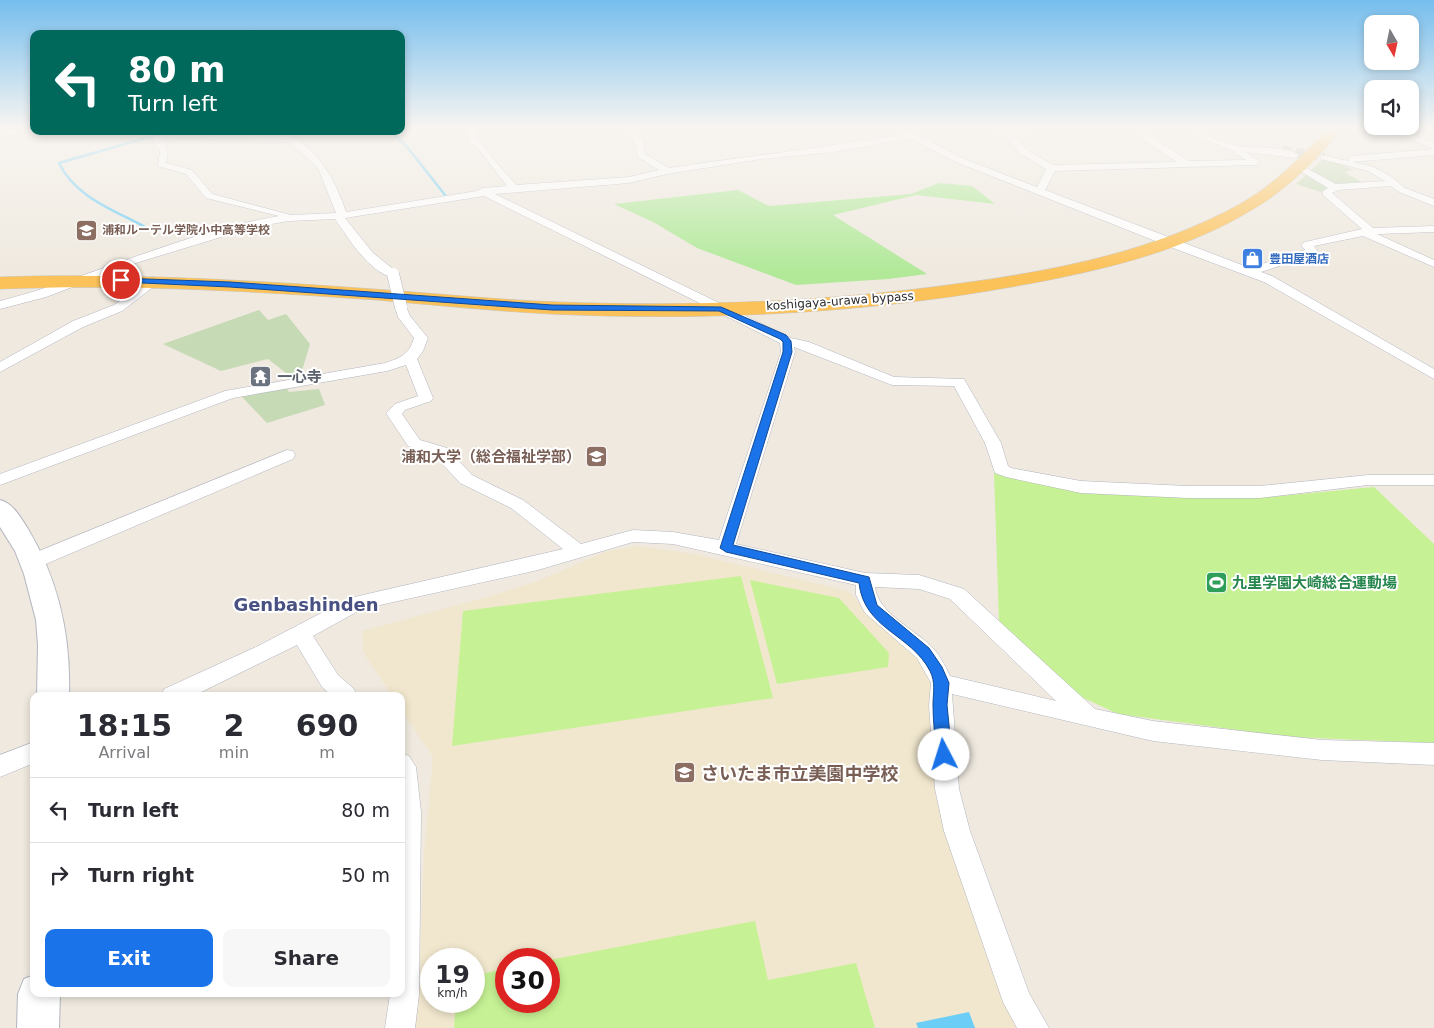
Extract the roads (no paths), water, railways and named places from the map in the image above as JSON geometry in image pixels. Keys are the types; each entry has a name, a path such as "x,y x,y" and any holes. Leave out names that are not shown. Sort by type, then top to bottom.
{"highway":[{"name":"koshigaya-urawa bypass","path":"0,275 103,272 217,276 604,301 702,300 825,295 950,282 1057,263 1161,240 1221,221 1251,205 1272,190 1286,176"},
{"name":"koshigaya-urawa bypass","path":"0,282 153,281 552,308 721,309 849,302 957,290 1072,270 1125,257 1161,240"}],"main road":[{"path":"0,508 24,542 34,561 50,614 53,692"},
{"path":"38,1028 39,997"}],"street":[{"path":"191,176 208,196 289,218"},
{"path":"0,480 230,394 387,367 410,359 418,352 420,338 404,316 393,274 377,265 367,256 340,216 341,210 326,176"},
{"path":"504,176 513,188"},
{"path":"0,305 82,280 232,229 289,218 340,216 482,191 610,182 641,176"},
{"path":"1001,176 1161,240 1268,279 1434,375"},
{"path":"1040,191 1049,176"},
{"path":"1322,176 1335,188"},
{"path":"1379,176 1391,181"},
{"path":"1383,176 1402,190 1434,203"},
{"path":"1391,181 1335,188 1326,193 1367,231 1434,264"},
{"path":"482,191 702,300 783,337 787,341 804,345 892,380 959,382 993,443 1001,469 1006,472 1081,486 1188,492 1260,492 1368,480 1434,480"},
{"path":"1250,272 1312,252 1307,246 1309,244 1367,231 1434,230"},
{"path":"0,368 78,324 118,308 130,300 140,288 153,281"},
{"path":"726,548 788,352 787,341"},
{"path":"410,359 426,398 400,407 394,413 414,443 441,452 466,480 517,504 577,551"},
{"path":"34,561 287,455"},
{"path":"181,692 266,652 357,603 538,563 633,536 672,538 726,548 864,580 920,582 957,594 1089,718"},
{"path":"864,580 866,595 872,608 924,652 942,683 940,705 947,789 957,831 1018,1002 1034,1028"},
{"path":"300,633 330,681 342,692"},
{"path":"942,683 1089,718 1153,731 1322,750 1434,754"},
{"path":"0,766 30,754"},
{"path":"405,776 409,812 405,958"},
{"path":"400,1028 404,997"}],"water":[{"path":"969,1012 975,1028 918,1028 916,1023"}],"waterway":[{"path":"67,176 85,194 145,227"},
{"path":"430,176 445,195"}],"place":[{"name":"浦和ルーテル学院小中高等学校","path":"86,230"},
{"name":"豊田屋酒店","path":"1253,259"},
{"name":"一心寺","path":"261,377"},
{"name":"浦和大学（総合福祉学部）","path":"597,457"},
{"name":"九里学園大崎総合運動場","path":"1216,583"},
{"name":"さいたま市立美園中学校","path":"685,773"}],"district":[{"name":"Genbashinden","path":"306,604"}]}
